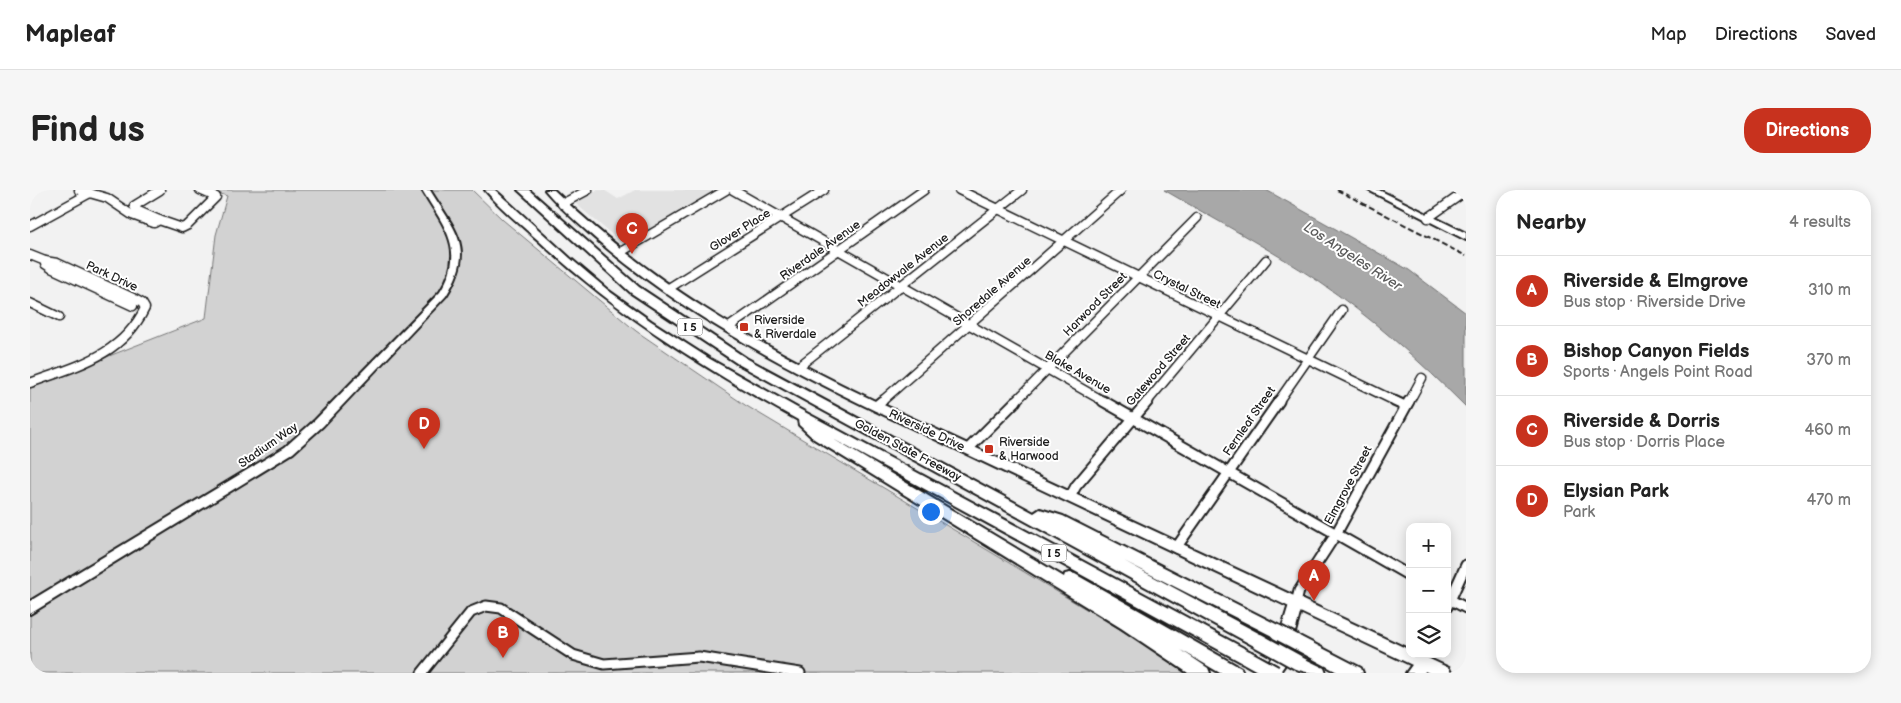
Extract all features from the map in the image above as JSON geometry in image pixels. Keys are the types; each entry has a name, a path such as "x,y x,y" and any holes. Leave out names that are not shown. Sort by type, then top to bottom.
{"highway":[{"name":"Golden State Freeway","path":"490,190 554,250 594,284 647,324 788,409 1275,673"},
{"name":"Golden State Freeway","path":"523,190 635,290 680,321 780,382 1318,673"},
{"path":"788,409 818,436 1126,623 1202,673"},
{"path":"1007,504 1058,520 1355,673"},
{"path":"976,531 1014,547 1235,673"},
{"path":"1269,673 1279,661 1296,604"},
{"path":"1340,664 1363,673"}],"main road":[{"name":"Stadium Way","path":"30,608 289,450 319,423 438,299 454,276 457,267 458,251 453,236 426,190"},
{"name":"Riverside Drive","path":"549,190 562,204 619,253 729,327 798,367 876,406 1444,673"},
{"path":"1372,190 1466,237"}],"street":[{"path":"79,190 107,198 132,215 144,220 154,223 159,220"},
{"path":"160,190 134,206 136,210 182,228 188,225 216,196 200,190"},
{"path":"562,204 588,190"},
{"path":"619,253 726,190"},
{"name":"Blake Avenue","path":"733,190 1406,574"},
{"name":"Glover Place","path":"669,288 824,190"},
{"name":"Riverdale Avenue","path":"729,327 924,190"},
{"name":"Crystal Street","path":"959,190 1219,318 1405,406"},
{"name":"Meadowvale Avenue","path":"798,367 1022,190"},
{"name":"Shoredale Avenue","path":"876,406 1065,242 1121,190"},
{"path":"1428,218 1466,191"},
{"path":"30,226 91,192"},
{"name":"Harwood Street","path":"968,449 1139,278 1196,218"},
{"path":"30,255 45,261 45,264 51,268 133,306"},
{"name":"Gatewood Street","path":"1070,497 1076,486 1266,260"},
{"name":"Park Drive","path":"30,383 91,359 120,343 136,327 145,308 142,303 133,298 51,261 45,261"},
{"path":"30,303 59,317"},
{"name":"Fernleaf Street","path":"1176,548 1342,310"},
{"name":"Elmgrove Street","path":"1296,604 1299,591 1336,534 1422,378"},
{"path":"1451,595 1466,565"},
{"path":"1451,602 1466,608"},
{"path":"422,673 470,612 479,608 494,606 516,616 573,655 604,664 699,657 800,673"}],"shaded area":[{"path":"209,190 472,190 503,220 636,331 745,405 1193,673 30,673 30,387 206,318 216,235 227,196"},
{"path":"597,190 604,190 618,199 635,190 718,190 626,243 622,243 576,204 576,201"}],"water":[{"name":"Los Angeles River","path":"1164,190 1266,190 1409,270 1466,313 1466,407 1395,341 1338,295 1281,257"}],"railway":[{"path":"1337,190 1466,256"}],"place":[{"name":"Riverside & Dorris","path":"632,254"},
{"name":"Riverside & Riverdale","path":"744,327"},
{"name":"Elysian Park","path":"424,449"},
{"name":"Riverside & Harwood","path":"989,449"},
{"name":"Riverside & Elmgrove","path":"1314,601"},
{"name":"Bishop Canyon Fields","path":"503,658"}]}
